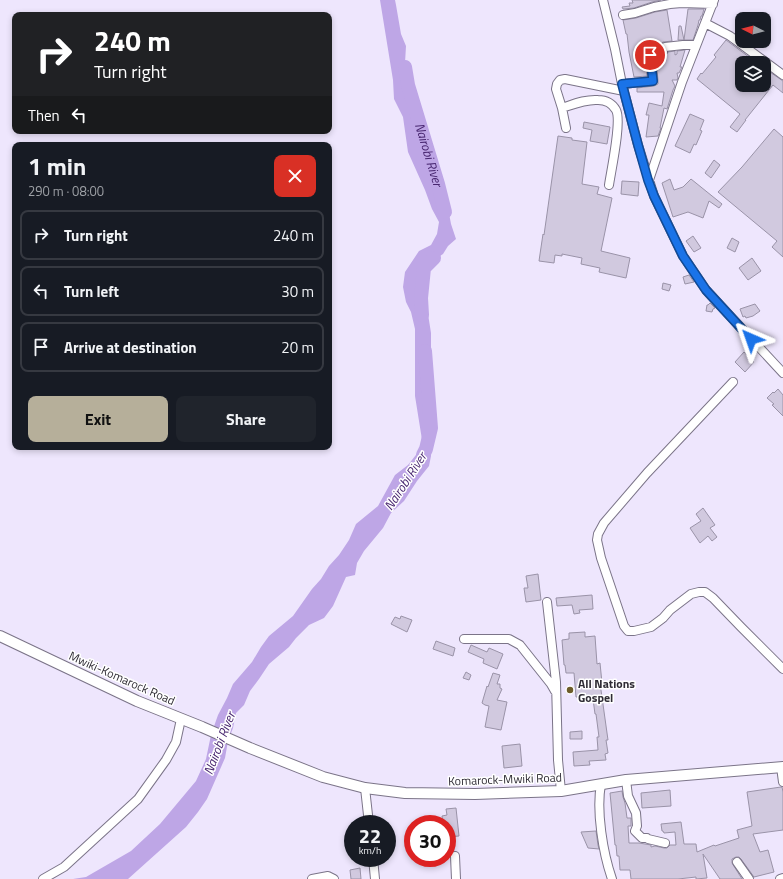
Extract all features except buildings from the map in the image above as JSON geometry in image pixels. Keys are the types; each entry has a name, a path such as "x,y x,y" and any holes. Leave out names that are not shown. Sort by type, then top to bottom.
{"main road":[{"name":"Mwiki-Komarock Road","path":"0,636 137,701 181,718 235,742"},
{"name":"Komarock-Mwiki Road","path":"235,742 323,777 366,788 405,793 482,794 561,791 626,780 782,767"}],"street":[{"path":"603,0 623,88 648,180 654,196 683,256 706,290 783,373"},
{"path":"623,15 670,4 713,2 682,82 648,180"},
{"path":"705,23 730,36 783,75"},
{"path":"566,128 556,89 560,80 565,79 623,88 653,81 650,55 663,51 663,48 665,47 696,45"},
{"path":"562,108 587,100 599,99 608,102 616,109 618,120 617,132 609,185"},
{"path":"733,382 648,473 604,523 598,534 597,540 601,558 621,619 628,631 651,627 691,594 704,592 713,598 783,669"},
{"path":"546,602 556,691 561,791"},
{"path":"464,639 508,639 514,641 520,645 556,691"},
{"path":"43,879 64,867 138,799 166,760 176,742 181,718"},
{"path":"782,767 783,782"},
{"path":"626,780 628,796 636,812 637,826 635,831 642,838 665,843"},
{"path":"601,784 600,813 606,854 612,879"},
{"path":"366,788 368,815"},
{"path":"737,862 749,879"},
{"path":"374,867 376,879"},
{"path":"455,867 456,879"},
{"path":"312,879 328,876 334,879"}],"water":[{"path":"380,0 395,0 401,34 406,46 405,63 408,80 408,93 420,130 420,147 428,162 437,188 448,208 456,239 448,246 443,254 431,262 418,281 428,314 431,333 431,352 427,370 424,409 428,424 431,456 429,466 404,501 391,513 383,528 364,551 357,563 355,575 346,577 333,606 324,618 309,625 289,647 269,664 250,691 244,705 236,713 225,758 207,799 186,827 128,879 73,879 86,877 131,851 160,824 196,781 206,759 211,735 218,715 233,684 252,662 269,636 293,616 329,566 339,555 349,540 356,524 378,506 395,475 408,465 423,446 415,396 415,329 411,312 406,302 403,287 405,272 419,251 431,245 437,234 439,222 408,152 403,117 394,99 393,80"}],"waterway":[{"name":"Nairobi River","path":"405,67 408,85 445,212"},
{"name":"Nairobi River","path":"422,315 421,298 424,268 434,258"},
{"name":"Nairobi River","path":"423,455 431,428 425,351"}],"place":[{"name":"All Nations Gospel","path":"570,690"}],"route":[{"path":"650,55 653,81 622,84 648,180 654,196 683,256 694,274 706,290 751,339"}]}
